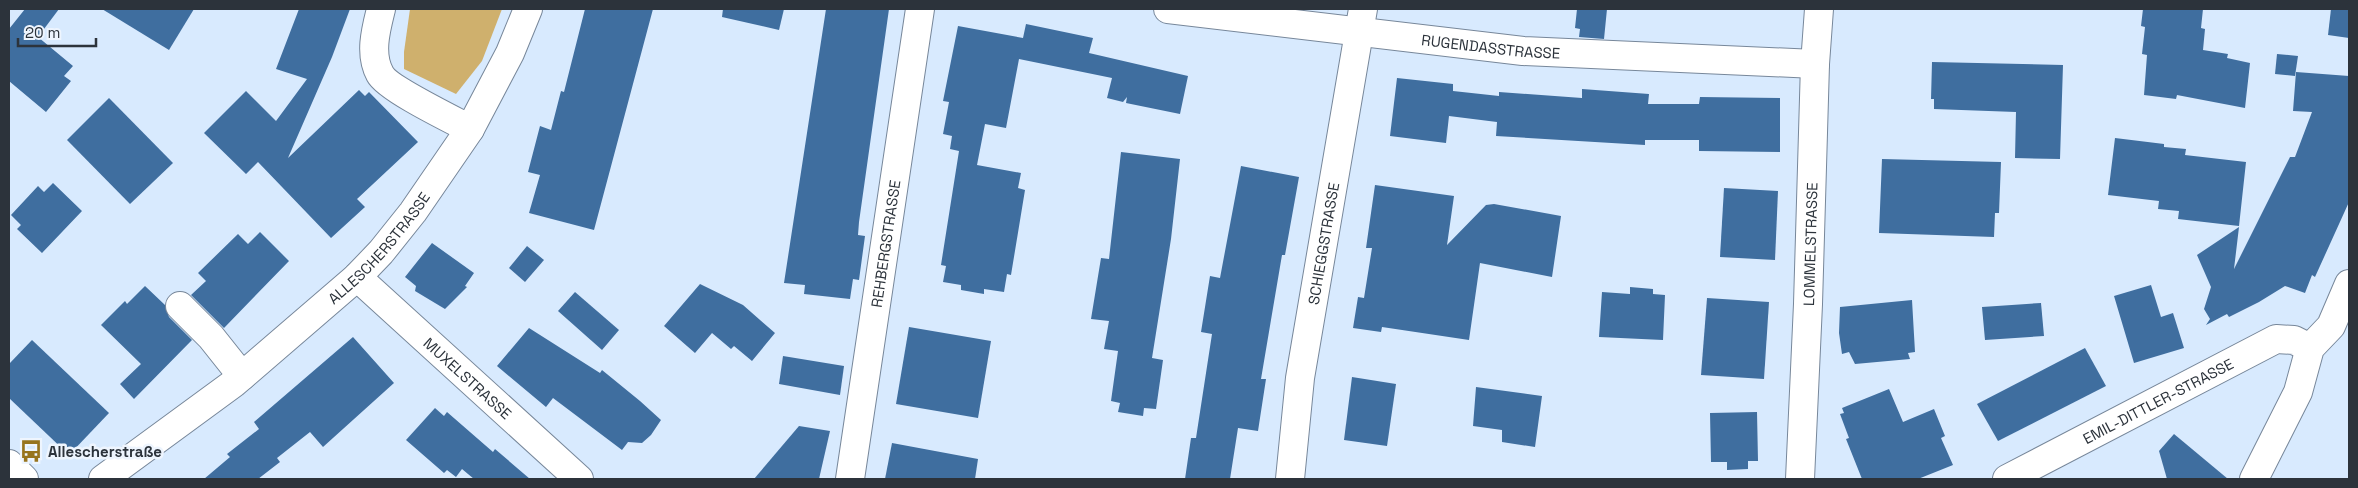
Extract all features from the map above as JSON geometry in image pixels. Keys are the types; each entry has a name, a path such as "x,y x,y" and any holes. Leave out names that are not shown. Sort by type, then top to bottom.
{"street":[{"path":"382,9 375,41 375,57 380,75 414,99 470,129"},
{"name":"ALLESCHERSTRASSE","path":"103,479 184,421 242,376 357,277 381,252 413,212 470,129 510,53 528,9"},
{"name":"REHBERGSTRASSE","path":"850,479 920,9"},
{"name":"RUGENDASSTRASSE","path":"1168,9 1361,20 1523,51 1815,64"},
{"name":"LOMMELSTRASSE","path":"1800,479 1809,276 1815,64 1820,9"},
{"name":"SCHIEGGSTRASSE","path":"1290,479 1301,369 1361,20"},
{"name":"MUXELSTRASSE","path":"357,277 579,479"},
{"path":"2254,479 2298,392 2310,348 2330,326 2349,284"},
{"path":"180,306 211,337 242,376"},
{"name":"EMIL-DITTLER-STRASSE","path":"2007,479 2276,338 2294,340 2310,348"},
{"path":"9,464 24,479"}],"shaded area":[{"path":"410,9 502,9 482,61 456,94 404,69 404,52"}],"building":[{"path":"25,9 59,9 38,37 73,66 64,76 71,81 46,112 9,81 9,29"},
{"path":"102,9 194,9 169,50"},
{"path":"299,9 350,9 332,57 288,158 359,90 365,96 369,92 418,142 357,199 365,207 331,238 258,162 246,174 204,133 246,91 276,121 307,79 276,69"},
{"path":"585,9 653,9 594,230 529,213 540,175 528,172 540,126 551,130 561,91 564,92"},
{"path":"723,9 784,9 779,30 722,17"},
{"path":"826,9 889,9 859,222 858,235 865,236 859,280 853,279 850,299 804,294 805,285 784,283"},
{"path":"1577,9 1607,9 1604,39 1579,37 1580,29 1575,28"},
{"path":"2143,9 2203,9 2201,28 2205,29 2203,50 2228,54 2227,58 2250,63 2245,108 2177,95 2176,99 2144,95 2147,55 2142,54 2145,27 2141,26"},
{"path":"2331,9 2349,9 2349,38 2328,35"},
{"path":"1026,24 1093,38 1089,53 1188,76 1180,114 1126,103 1127,97 1123,102 1107,98 1112,78 1019,59 1006,128 985,124 977,165 1021,173 1018,188 1025,190 1011,275 1007,274 1004,292 984,289 984,294 961,290 961,285 943,282 946,266 941,265 959,151 950,149 952,136 943,134 949,102 943,101 958,26 1023,38"},
{"path":"2277,54 2298,56 2295,76 2275,74"},
{"path":"1932,62 2063,65 2060,159 2015,158 2016,112 1934,109 1934,99 1931,99"},
{"path":"2296,72 2349,76 2349,202 2315,277 2312,275 2305,293 2285,286 2229,317 2227,314 2206,325 2210,319 2204,309 2211,287 2197,255 2239,227 2234,269 2290,157 2295,157 2312,112 2293,111"},
{"path":"1397,78 1453,84 1453,91 1499,96 1499,92 1582,98 1582,89 1649,94 1648,104 1699,104 1700,97 1780,98 1780,152 1699,151 1699,140 1645,140 1645,145 1496,136 1497,122 1449,116 1446,143 1390,136"},
{"path":"109,98 173,163 130,204 67,140"},
{"path":"2115,138 2164,144 2164,147 2186,149 2185,155 2246,162 2239,226 2178,219 2179,211 2158,209 2159,201 2108,195"},
{"path":"1121,152 1180,159 1171,239 1152,358 1163,360 1156,409 1144,408 1143,416 1118,412 1120,403 1111,401 1118,351 1104,349 1109,321 1091,319 1101,258 1109,259"},
{"path":"1882,159 2001,162 1999,213 1995,213 1994,237 1879,233"},
{"path":"1241,166 1299,177 1285,255 1282,255 1261,379 1266,379 1258,431 1238,428 1230,479 1185,479 1191,438 1196,438 1212,334 1201,332 1210,276 1220,278"},
{"path":"53,183 82,211 42,253 17,229 21,225 11,215 38,186 44,192"},
{"path":"1375,185 1454,196 1447,245 1486,205 1494,204 1561,216 1552,277 1480,263 1469,340 1382,327 1381,332 1353,328 1358,297 1364,298 1372,248 1366,248"},
{"path":"1724,188 1778,191 1775,260 1720,257"},
{"path":"260,232 289,261 224,328 191,295 206,281 198,273 238,234 248,244"},
{"path":"432,243 474,273 465,286 467,287 445,309 415,291 416,286 405,277"},
{"path":"527,246 544,260 525,282 509,268"},
{"path":"700,284 743,305 775,333 752,361 734,346 731,349 712,333 695,353 664,326"},
{"path":"2151,285 2161,317 2173,313 2184,348 2134,363 2114,296"},
{"path":"145,286 165,305 169,317 192,340 134,399 120,384 141,364 101,325 125,301 127,304"},
{"path":"1630,287 1653,289 1653,294 1665,295 1663,340 1599,337 1602,292 1630,294"},
{"path":"575,292 619,330 602,350 558,311"},
{"path":"1707,298 1769,302 1764,379 1701,375"},
{"path":"1912,300 1915,352 1908,353 1910,359 1855,364 1849,352 1842,354 1839,333 1840,307"},
{"path":"2041,303 2044,336 1985,340 1982,307"},
{"path":"909,327 991,341 978,418 896,404"},
{"path":"529,328 600,373 602,370 640,401 661,420 651,435 642,443 628,442 622,450 553,398 546,407 497,366"},
{"path":"353,337 394,383 323,447 310,432 277,458 280,462 258,479 204,479 230,457 227,454 259,429 254,422"},
{"path":"32,340 109,413 69,455 9,398 9,364"},
{"path":"2085,348 2106,386 1998,441 1977,404"},
{"path":"783,356 844,366 840,395 779,384"},
{"path":"1352,377 1396,384 1387,446 1344,440"},
{"path":"1476,387 1542,396 1535,447 1502,442 1502,430 1473,426"},
{"path":"1889,389 1903,422 1934,409 1945,436 1941,438 1953,465 1918,479 1862,479 1846,439 1849,438 1840,414 1844,413 1842,408"},
{"path":"435,408 444,416 447,412 493,452 495,449 530,479 474,479 462,469 456,477 447,470 444,473 406,440"},
{"path":"1757,412 1758,461 1748,461 1748,469 1727,470 1727,462 1711,462 1710,413"},
{"path":"799,426 830,431 819,479 754,479"},
{"path":"2174,434 2228,479 2167,479 2159,451"},
{"path":"892,443 978,459 975,479 885,479"}],"place":[{"name":"Allescherstraße","path":"31,451"}]}
